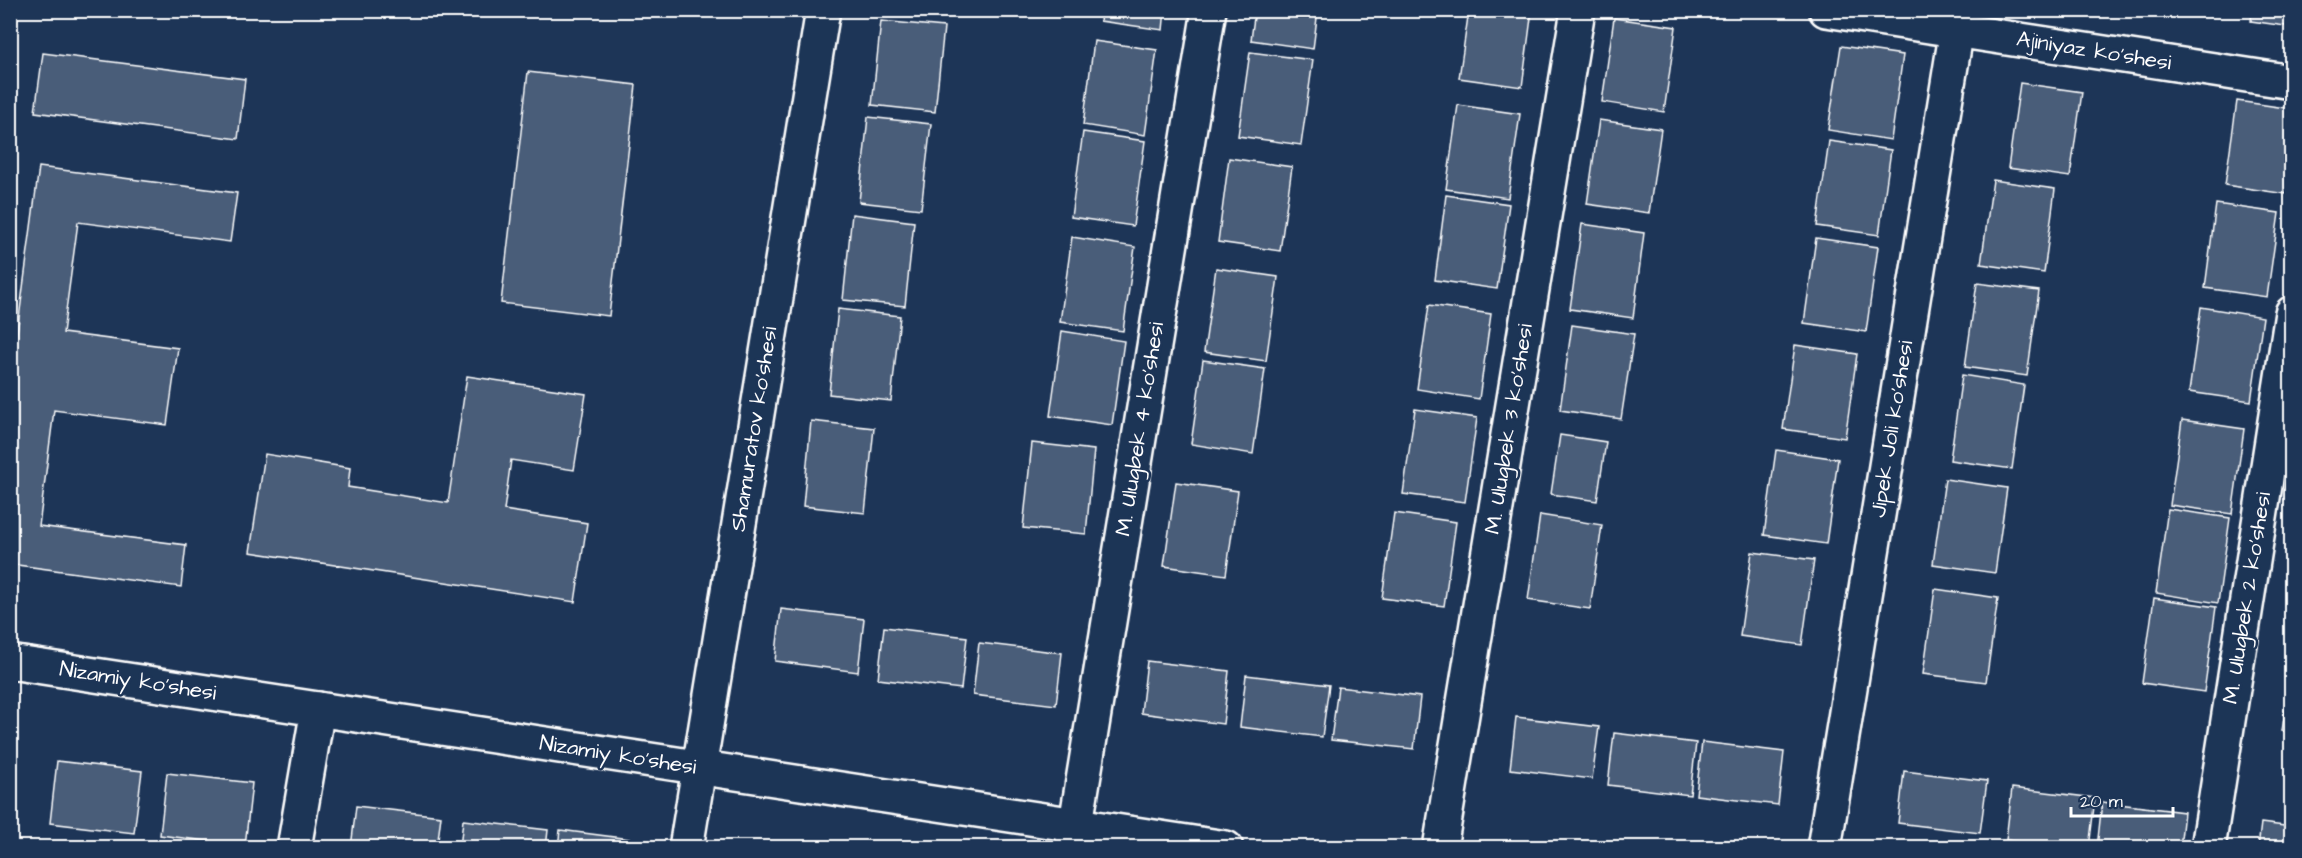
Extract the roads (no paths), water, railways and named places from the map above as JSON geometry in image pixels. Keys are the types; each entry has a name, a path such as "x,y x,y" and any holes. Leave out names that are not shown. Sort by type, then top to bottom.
{"street":[{"name":"Shamuratov ko'shesi","path":"686,848 823,10"},
{"name":"M. Ulugbek 4 ko'shesi","path":"1074,836 1209,10"},
{"name":"M. Ulugbek 3 ko'shesi","path":"1440,848 1578,10"},
{"name":"Ajiniyaz ko'shesi","path":"1826,10 1958,20 2292,82"},
{"name":"Jipek Joli ko'shesi","path":"1824,848 1958,20"},
{"name":"M. Ulugbek 2 ko'shesi","path":"2208,848 2292,313"},
{"name":"Nizamiy ko'shesi","path":"10,662 699,767 1074,836 1226,848"},
{"path":"294,848 318,709"}]}
